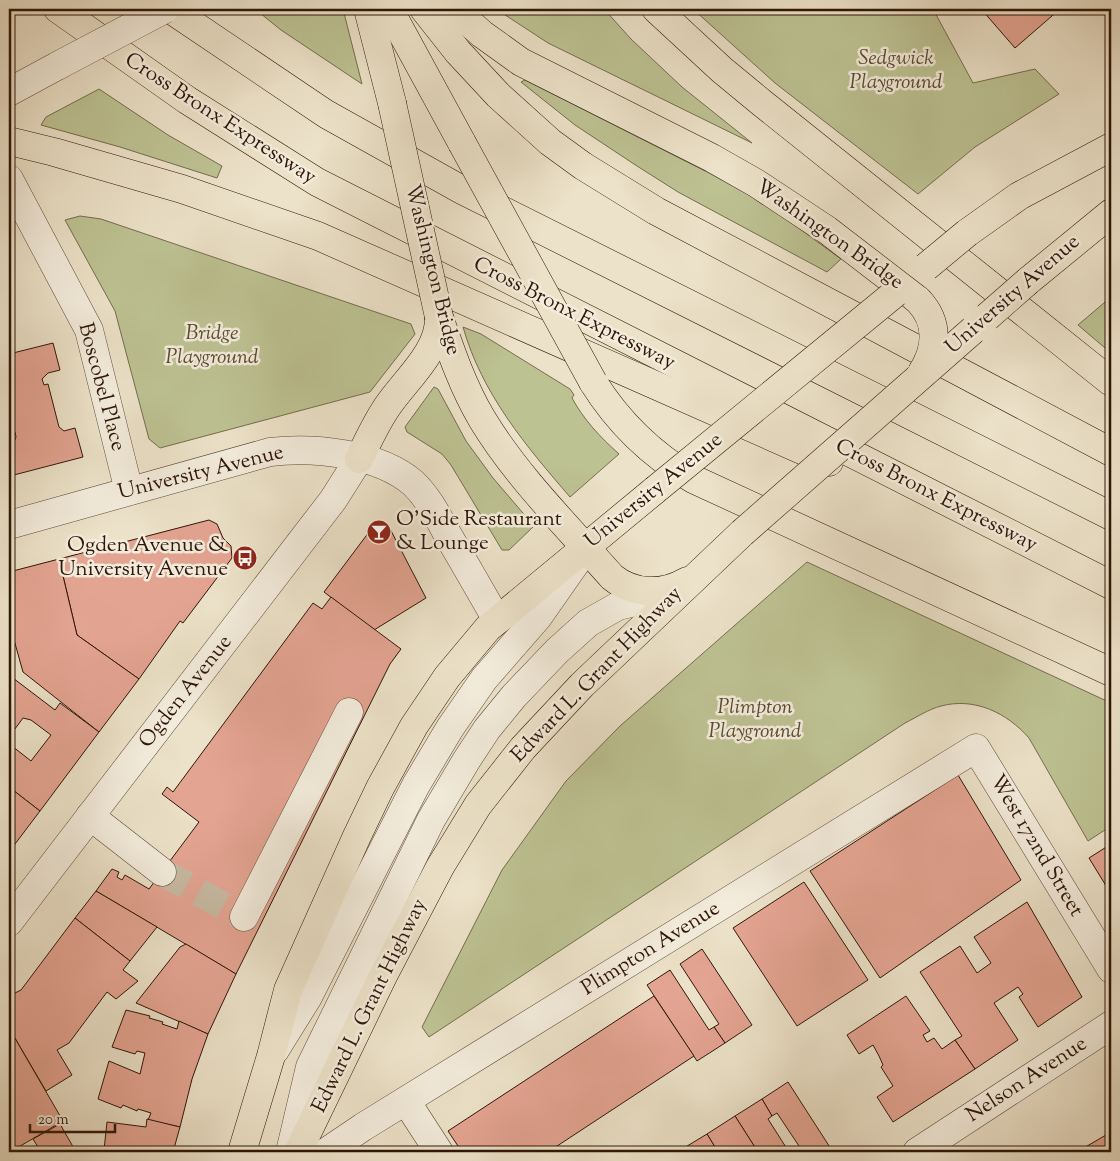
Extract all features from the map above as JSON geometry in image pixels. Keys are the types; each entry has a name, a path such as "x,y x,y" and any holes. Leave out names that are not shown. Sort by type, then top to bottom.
{"main road":[{"name":"Cross Bronx Expressway","path":"58,9 194,105 317,182 1111,586"},
{"path":"170,9 326,114 462,190 1111,516"},
{"name":"Washington Bridge","path":"368,9 392,103 439,317 458,371 473,402 492,434 517,467 612,577 629,588 650,591 667,590 692,578"},
{"path":"390,9 593,382 620,420 637,437 670,464 693,479 1111,672"},
{"path":"424,9 452,46 498,95 550,142 583,166 656,211 1111,452"},
{"name":"Washington Bridge","path":"454,9 482,34 521,62 712,158 756,183 798,210 906,292 931,316 934,333 929,357 915,381"},
{"path":"656,9 755,98 1111,382"},
{"path":"9,141 54,152 191,192 318,236 1111,586"},
{"name":"University Avenue","path":"497,620 655,490 906,292 926,267 967,233 1019,196 1111,147"},
{"name":"University Avenue","path":"692,578 1028,281 1111,213"},
{"path":"359,459 388,405 432,347 438,331 439,317"},
{"name":"Edward L. Grant Highway","path":"298,1152 358,1025 423,898 478,805 548,721 600,667 692,578"},
{"path":"242,1152 271,1056 288,990 380,788 414,726 436,692 479,637 497,620"}],"street":[{"path":"9,92 165,9"},
{"name":"Boscobel Place","path":"9,179 89,330 129,492"},
{"name":"University Avenue","path":"9,525 270,452 314,449 359,459 398,473 421,493 497,620"},
{"name":"Ogden Avenue","path":"9,922 333,500 359,459"},
{"path":"271,1056 308,997 413,792 450,728 484,680 538,618 586,547"},
{"name":"Edward L. Grant Highway","path":"290,1152 310,1067 431,820 488,730 543,665 594,618 618,606 663,597 692,578"},
{"path":"244,917 349,712"},
{"name":"West 172nd Street","path":"976,748 1111,970"},
{"name":"Plimpton Avenue","path":"326,1152 976,748"},
{"path":"90,816 162,872"},
{"name":"Nelson Avenue","path":"917,1152 1111,1025"},
{"path":"406,1101 439,1152"}],"green space":[{"path":"255,9 343,9 362,84 281,30"},
{"path":"496,9 604,9 631,39 682,87 752,143 548,43"},
{"name":"Sedgwick Playground","path":"693,9 933,9 973,83 1035,69 1059,94 975,147 918,194 775,83"},
{"path":"525,80 709,173 767,205 841,259 827,272 678,192 575,125 521,82"},
{"path":"99,89 168,135 222,166 217,178 120,147 41,125 46,117"},
{"name":"Bridge Playground","path":"80,216 101,219 411,324 415,334 370,392 160,448 149,439 115,311 65,220"},
{"path":"1111,297 1111,353 1078,325"},
{"path":"463,327 481,334 570,389 574,395 572,398 587,421 619,454 570,497 507,418 482,375"},
{"path":"434,387 438,389 466,441 493,478 534,526 509,550 502,550 451,465 442,454 407,432 405,427"},
{"name":"Plimpton Playground","path":"807,562 1111,703 1111,826 1088,841 1029,738 1011,721 990,709 978,706 954,704 936,707 905,723 429,1037 422,1027 502,870 566,781 620,726"}],"building":[{"path":"973,9 1060,9 1015,48 982,10 977,14"},
{"path":"53,343 60,370 48,373 42,379 44,385 48,384 59,427 64,431 75,428 83,457 10,476 9,443 14,442 16,437 15,432 12,433 9,421 9,354"},
{"path":"209,520 217,524 223,538 231,546 232,558 183,623 180,621 139,679 77,635 59,559"},
{"path":"375,524 388,525 426,598 374,630 324,592"},
{"path":"59,559 77,635 139,679 99,732 23,672 9,622 9,572"},
{"path":"331,597 401,649 390,664 236,974 96,891 112,869 119,872 117,877 122,880 125,875 149,889 199,822 162,794 167,787 173,792 313,603 322,609"},
{"path":"9,675 55,710 60,703 99,732 40,811 9,787 9,739 12,746 31,761 51,735 31,720 23,718 9,737"},
{"path":"958,775 1021,880 880,978 810,871"},
{"path":"9,787 40,811 9,852"},
{"path":"1111,844 1111,894 1089,858"},
{"path":"804,882 868,980 797,1026 733,928"},
{"path":"96,891 157,927 130,961 75,918"},
{"path":"1027,902 1082,997 1038,1027 1019,997 1023,994 1018,987 994,1003 1018,1040 975,1069 955,1040 962,1036 920,972 960,946 977,973 991,963 974,937"},
{"path":"75,918 130,961 123,970 138,981 116,999 107,992 69,1043 57,1050 72,1075 46,1091 9,1028 9,996 21,990"},
{"path":"186,944 236,974 208,1034 136,1003 180,947"},
{"path":"702,949 752,1025 725,1043 714,1027 719,1024 680,964"},
{"path":"670,970 709,1030 714,1027 725,1043 697,1061 647,985"},
{"path":"654,996 694,1056 548,1152 462,1152 448,1131"},
{"path":"906,996 930,1031 923,1035 927,1042 934,1038 942,1049 955,1040 975,1069 893,1122 877,1097 893,1086 881,1067 883,1065 879,1056 873,1045 859,1054 847,1035"},
{"path":"126,1010 150,1016 149,1018 177,1029 179,1021 208,1034 192,1079 180,1127 148,1120 151,1113 138,1109 137,1111 123,1105 121,1108 98,1099 109,1061 140,1074 145,1053 137,1051 135,1054 112,1047"},
{"path":"9,1028 63,1121 10,1152 9,1152"},
{"path":"788,1082 833,1152 803,1152 777,1113 772,1116 762,1099"},
{"path":"762,1099 772,1116 768,1119 789,1152 758,1152 735,1116"},
{"path":"735,1116 758,1152 718,1152 707,1134"},
{"path":"147,1119 180,1127 173,1152 104,1150 107,1122 146,1127"},
{"path":"60,1124 76,1152 41,1152 33,1139"},
{"path":"1111,1132 1111,1152 1077,1152"},
{"path":"707,1134 718,1152 679,1151"}],"tunnel":[{"path":"162,872 244,917"}],"place":[{"name":"O'Side Restaurant & Lounge","path":"379,532"},
{"name":"Ogden Avenue & University Avenue","path":"245,558"}]}
